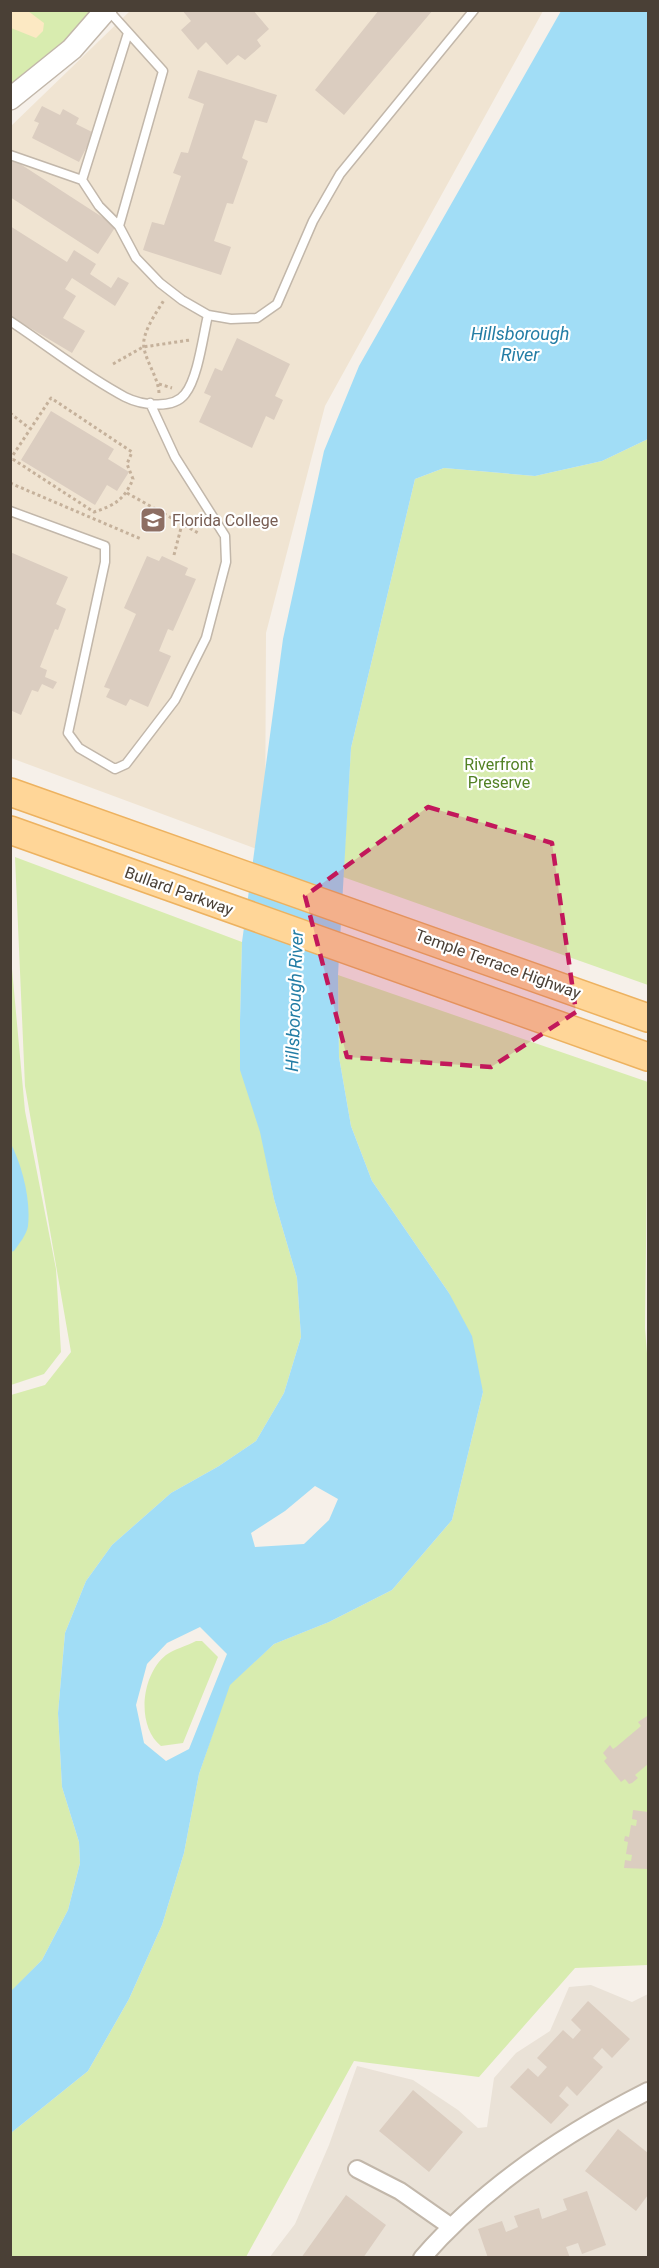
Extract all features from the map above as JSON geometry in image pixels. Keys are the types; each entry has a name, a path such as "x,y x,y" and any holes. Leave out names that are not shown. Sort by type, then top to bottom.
{"main road":[{"name":"Temple Terrace Highway","path":"10,792 648,1018"},
{"name":"Bullard Parkway","path":"10,830 648,1057"}],"street":[{"path":"10,99 72,49 107,10"},
{"path":"422,2258 450,2226 548,2148 600,2115 648,2091"},
{"path":"357,2169 400,2191 450,2226"}],"lane":[{"path":"107,10 163,71 119,226"},
{"path":"10,155 82,180 99,206 119,226 136,258 160,283 208,315 231,319 257,318 277,304 314,221 340,174 474,10"},
{"path":"82,180 128,33"},
{"path":"10,321 127,398 150,403 178,401 186,394 208,315"},
{"path":"10,511 105,546 105,562 68,734 79,748 115,769 126,764 174,700 206,638 225,562 225,536 175,457 150,403"}],"path":[{"path":"160,398 159,384 143,346 145,336 165,298"},
{"path":"113,364 143,346 191,340"},
{"path":"159,384 179,391"},
{"path":"51,398 132,452 127,464 133,479 127,493 119,503 94,512 11,459 29,428 51,398"},
{"path":"10,413 29,428"},
{"path":"10,483 141,539"},
{"path":"127,493 200,534"},
{"path":"92,518 94,512"},
{"path":"174,555 182,524"}],"highlighted area":[{"path":"428,807 552,843 576,1012 491,1067 347,1057 305,896"}],"shaded area":[{"name":"Florida College","path":"130,11 543,11 325,406 266,633 265,852 11,758 10,127"},
{"path":"591,1985 632,2002 648,1994 648,2257 269,2258 295,2224 329,2145 357,2066 413,2080 458,2110 478,2128 487,2127 494,2078 516,2053 550,2031 569,1987"}],"green space":[{"path":"11,11 97,11 71,38 11,89"},
{"name":"Riverfront Preserve","path":"648,439 648,985 343,877 351,748 415,479 444,468 535,476 602,461"},
{"path":"15,857 242,942 240,1020 274,1199 297,1278 301,1337 284,1393 256,1441 219,1466 171,1493 112,1545 86,1581 65,1633 58,1713 62,1787 79,1842 80,1863 68,1910 42,1960 11,1992 11,1395 45,1385 71,1352 25,1086"},
{"path":"10,947 25,1111 56,1269 61,1352 44,1374 11,1385"},
{"path":"338,975 648,1082 645,1328 648,1366 648,1965 575,1968 479,2077 354,2061 246,2257 11,2258 11,2133 88,2071 129,1999 162,1925 184,1853 199,1774 229,1685 274,1644 329,1622 392,1590 452,1520 483,1392 449,1293 372,1181 351,1126 339,1057"},
{"path":"196,1641 202,1641 218,1657 183,1743 161,1746 153,1737 145,1714 147,1687 151,1675 166,1655"}],"sand":[{"path":"11,10 28,11 44,23 43,31 36,38 11,28"}],"water":[{"name":"Hillsborough River","path":"561,11 648,11 648,439 602,461 535,476 444,468 415,479 351,748 338,975 339,1057 351,1126 372,1181 449,1293 472,1336 483,1392 452,1520 392,1590 329,1622 274,1644 230,1685 199,1774 184,1853 162,1925 129,1999 88,2071 11,2133 10,1992 42,1960 68,1910 80,1863 79,1842 62,1787 58,1713 65,1633 86,1581 112,1545 171,1493 219,1466 256,1441 284,1393 301,1337 297,1278 274,1199 260,1132 240,1070 242,942 283,639 324,451 359,366","holes":["315,1486 338,1499 329,1520 304,1544 255,1547 251,1533 285,1511","200,1627 227,1654 189,1749 166,1761 144,1743 136,1705 147,1664 167,1643"]},
{"path":"10,1142 25,1182 29,1216 26,1232 11,1252"}],"building":[{"path":"182,10 253,10 269,29 257,40 261,46 245,60 238,55 227,65 206,42 198,50 181,30 191,21"},
{"path":"379,10 433,10 344,115 315,90"},
{"path":"198,70 277,95 267,123 255,120 242,158 248,161 233,204 227,203 214,241 231,247 221,275 143,250 152,222 164,225 181,176 173,173 181,152 188,153 204,104 188,98"},
{"path":"42,106 60,115 63,109 79,118 76,124 94,133 79,162 32,138 39,123 34,121"},
{"path":"11,158 116,226 98,254 10,197"},
{"path":"10,226 67,262 74,250 96,264 90,274 111,288 118,277 129,283 115,306 72,278 65,289 76,296 63,318 85,331 72,353 10,316"},
{"path":"237,338 290,364 275,396 283,400 274,420 266,416 252,448 199,422 211,396 204,393 215,368 222,371"},
{"path":"51,411 114,449 108,459 129,472 117,491 107,485 95,505 21,460"},
{"path":"10,552 68,577 56,604 66,609 58,630 55,629 40,667 47,670 45,677 57,682 53,689 42,684 38,692 32,690 21,715 10,710"},
{"path":"147,556 159,561 162,556 188,568 185,575 196,579 173,631 168,629 159,651 171,656 148,707 130,699 126,706 106,697 110,689 104,687 136,614 124,608"},
{"path":"647,1716 648,1764 635,1775 638,1778 632,1783 629,1784 625,1779 621,1782 604,1761 607,1758 603,1753 610,1745 613,1749 616,1747 641,1726 638,1722"},
{"path":"633,1810 648,1812 648,1869 624,1868 625,1860 631,1861 632,1855 626,1854 628,1842 624,1841 625,1836 629,1837 631,1825 636,1826 637,1820 632,1819"},
{"path":"588,2001 630,2039 612,2058 602,2048 593,2058 603,2067 577,2096 567,2086 559,2096 569,2105 551,2124 510,2087 528,2068 538,2077 547,2067 537,2058 563,2030 573,2039 581,2030 571,2020"},
{"path":"413,2090 463,2132 429,2172 379,2131"},
{"path":"618,2129 648,2153 648,2195 636,2211 585,2171"},
{"path":"587,2191 606,2245 582,2254 578,2243 566,2247 570,2258 488,2258 478,2229 502,2221 506,2232 518,2227 514,2216 539,2208 542,2219 567,2210 563,2199"},
{"path":"346,2195 386,2225 363,2258 301,2258"}],"place":[{"name":"Florida College","path":"153,520"}]}
